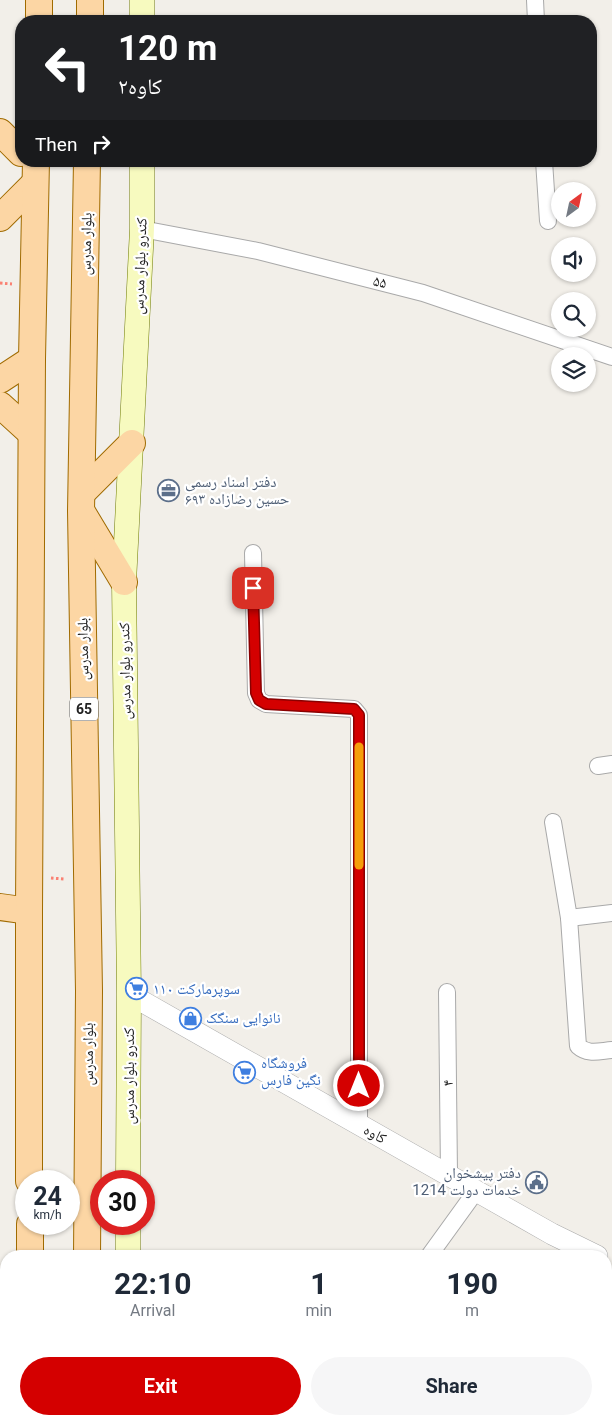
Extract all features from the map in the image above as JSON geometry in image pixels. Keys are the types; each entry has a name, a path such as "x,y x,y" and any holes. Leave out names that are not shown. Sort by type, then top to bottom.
{"main road":[{"path":"39,0 39,15"},
{"path":"90,0 90,15"},
{"path":"142,0 142,15"},
{"path":"0,132 15,148"},
{"path":"0,218 30,167"},
{"path":"30,1170 31,167"},
{"name":"بلوار مدرس","path":"87,1250 88,991 81,502 88,167"},
{"name":"کندرو بلوار مدرس","path":"128,1170 129,994 124,582 142,229 142,167"},
{"path":"0,380 32,359"},
{"path":"0,405 32,433"},
{"path":"124,582 81,502 132,443"},
{"path":"0,907 29,911"},
{"path":"30,1235 30,1250"},
{"path":"128,1235 128,1250"}],"street":[{"path":"535,0 536,15"},
{"path":"544,167 548,221"},
{"name":"۵۵","path":"142,229 258,250 423,293 612,357"},
{"path":"253,553 256,693 259,700 266,704 354,709 359,715 359,1125"},
{"path":"552,822 569,918 578,1046 583,1051 590,1052 612,1050"},
{"path":"569,918 612,913"},
{"name":"۴","path":"447,992 449,1175"},
{"name":"کاوه","path":"129,994 552,1234 585,1250"},
{"path":"433,1250 476,1191"}],"slow traffic":[{"path":"359,747 359,865"}],"place":[{"name":"دفتر اسناد رسمی ۶۹۳ حسین رضازاده","path":"169,491"},
{"name":"سوپرمارکت ۱۱۰","path":"137,989"},
{"name":"نانوایی سنگک","path":"190,1018"},
{"name":"فروشگاه نگین فارس","path":"245,1072"},
{"name":"دفتر پیشخوان خدمات دولت 1214","path":"537,1182"}],"route":[{"path":"253,588 256,693 259,700 266,704 354,709 359,715 359,1086"}]}
